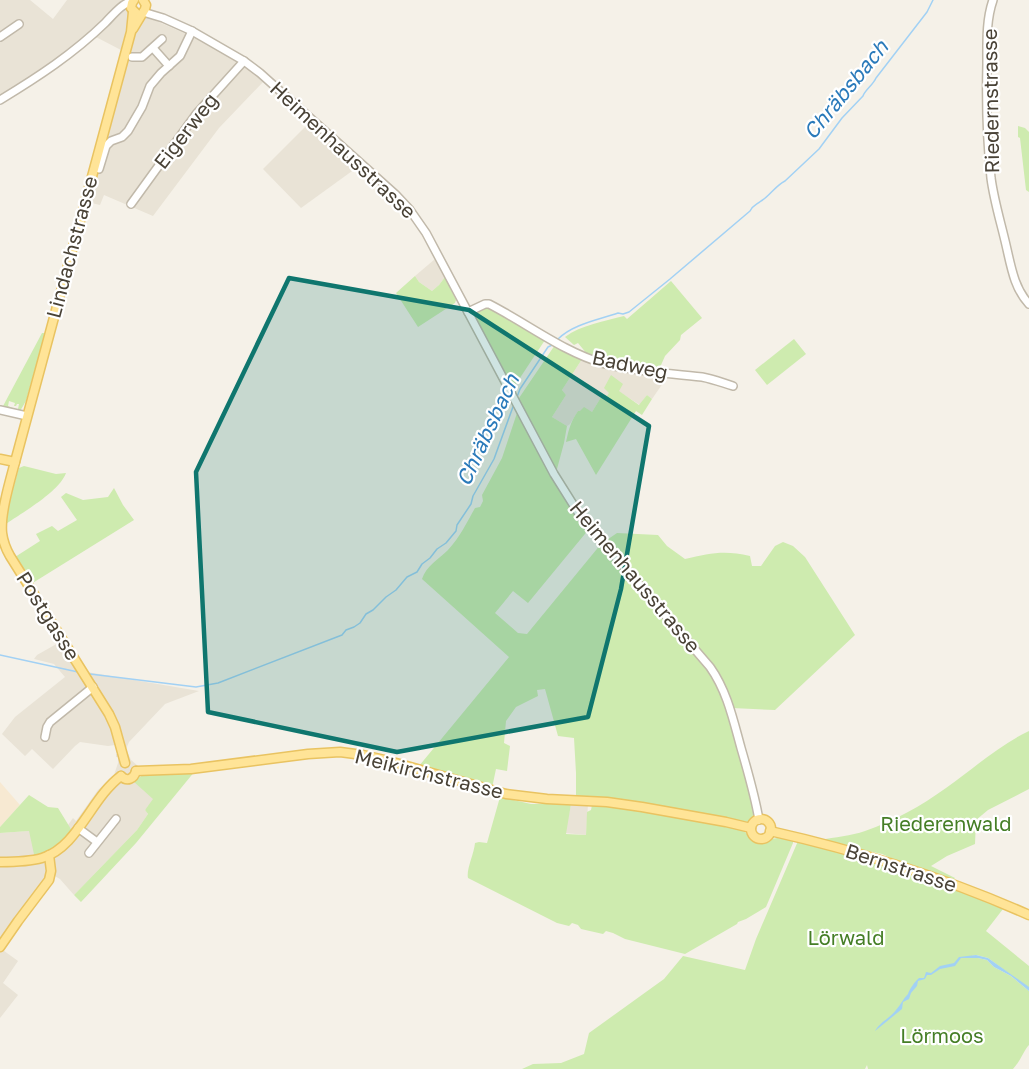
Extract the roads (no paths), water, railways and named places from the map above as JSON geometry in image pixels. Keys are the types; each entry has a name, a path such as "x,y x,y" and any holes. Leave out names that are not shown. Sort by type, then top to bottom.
{"main road":[{"name":"Lindachstrasse","path":"15,462 131,32 141,6"},
{"path":"0,459 15,462"},
{"name":"Postgasse","path":"15,462 1,522 4,544 106,708 115,728 125,763"},
{"name":"Meikirchstrasse","path":"136,771 192,769 327,752 352,753 401,764 506,794 606,802 751,828"},
{"path":"125,763 135,767 135,776 131,779 121,776 120,769 125,763"},
{"path":"0,862 26,861 49,855 63,845 106,788 121,776"},
{"path":"759,820 768,823 770,831 765,838 759,839 752,834 751,828 753,823 759,820"},
{"name":"Bernstrasse","path":"770,831 910,869 1029,915"},
{"path":"0,947 49,880 51,871 49,855"}],"street":[{"name":"Riedernstrasse","path":"993,0 989,15 987,73 987,122 992,179 995,201 1014,278 1022,296 1029,304"},
{"path":"0,99 56,64 88,39 124,4 141,6"},
{"name":"Heimenhausstrasse","path":"141,6 192,31 244,61 260,73 410,210 426,233 556,477 581,517 710,667 720,682 752,784 759,820"},
{"path":"2,33 19,24"},
{"path":"99,169 106,146 128,132 142,108 150,86 180,56 192,31"},
{"path":"132,57 142,57 162,39"},
{"path":"153,48 169,66"},
{"name":"Eigerweg","path":"131,204 197,113 244,61"},
{"name":"Badweg","path":"468,312 489,304 584,356 608,364 662,374 703,378 733,386"},
{"path":"0,410 27,416"},
{"path":"45,737 50,722 93,687"},
{"path":"89,853 116,819"},
{"path":"78,828 97,842"}],"water":[{"path":"976,955 988,958 1029,987 1029,991 987,960 961,958 955,966 940,969 927,975 925,979 918,981 909,999 903,1002 902,1009 875,1031 896,1010 916,981 924,978 926,972 931,973 940,966 954,963 959,957"}],"waterway":[{"name":"Chräbsbach","path":"558,339 586,323 629,312 785,181 819,149 842,118 863,96 927,12 933,0"},
{"name":"Chräbsbach","path":"517,397 548,347 552,345"},
{"name":"Chräbsbach","path":"90,674 196,687 218,683 342,635 346,630 360,623 366,614 396,590 407,577 417,572 422,564 456,531 457,525 471,504 473,496 494,459 514,404"},
{"name":"Chräbsbach","path":"0,655 78,672"}],"park label":[{"name":"Riederenwald","path":"946,824"},
{"name":"Lörwald","path":"846,938"},
{"name":"Lörmoos","path":"942,1036"}]}
